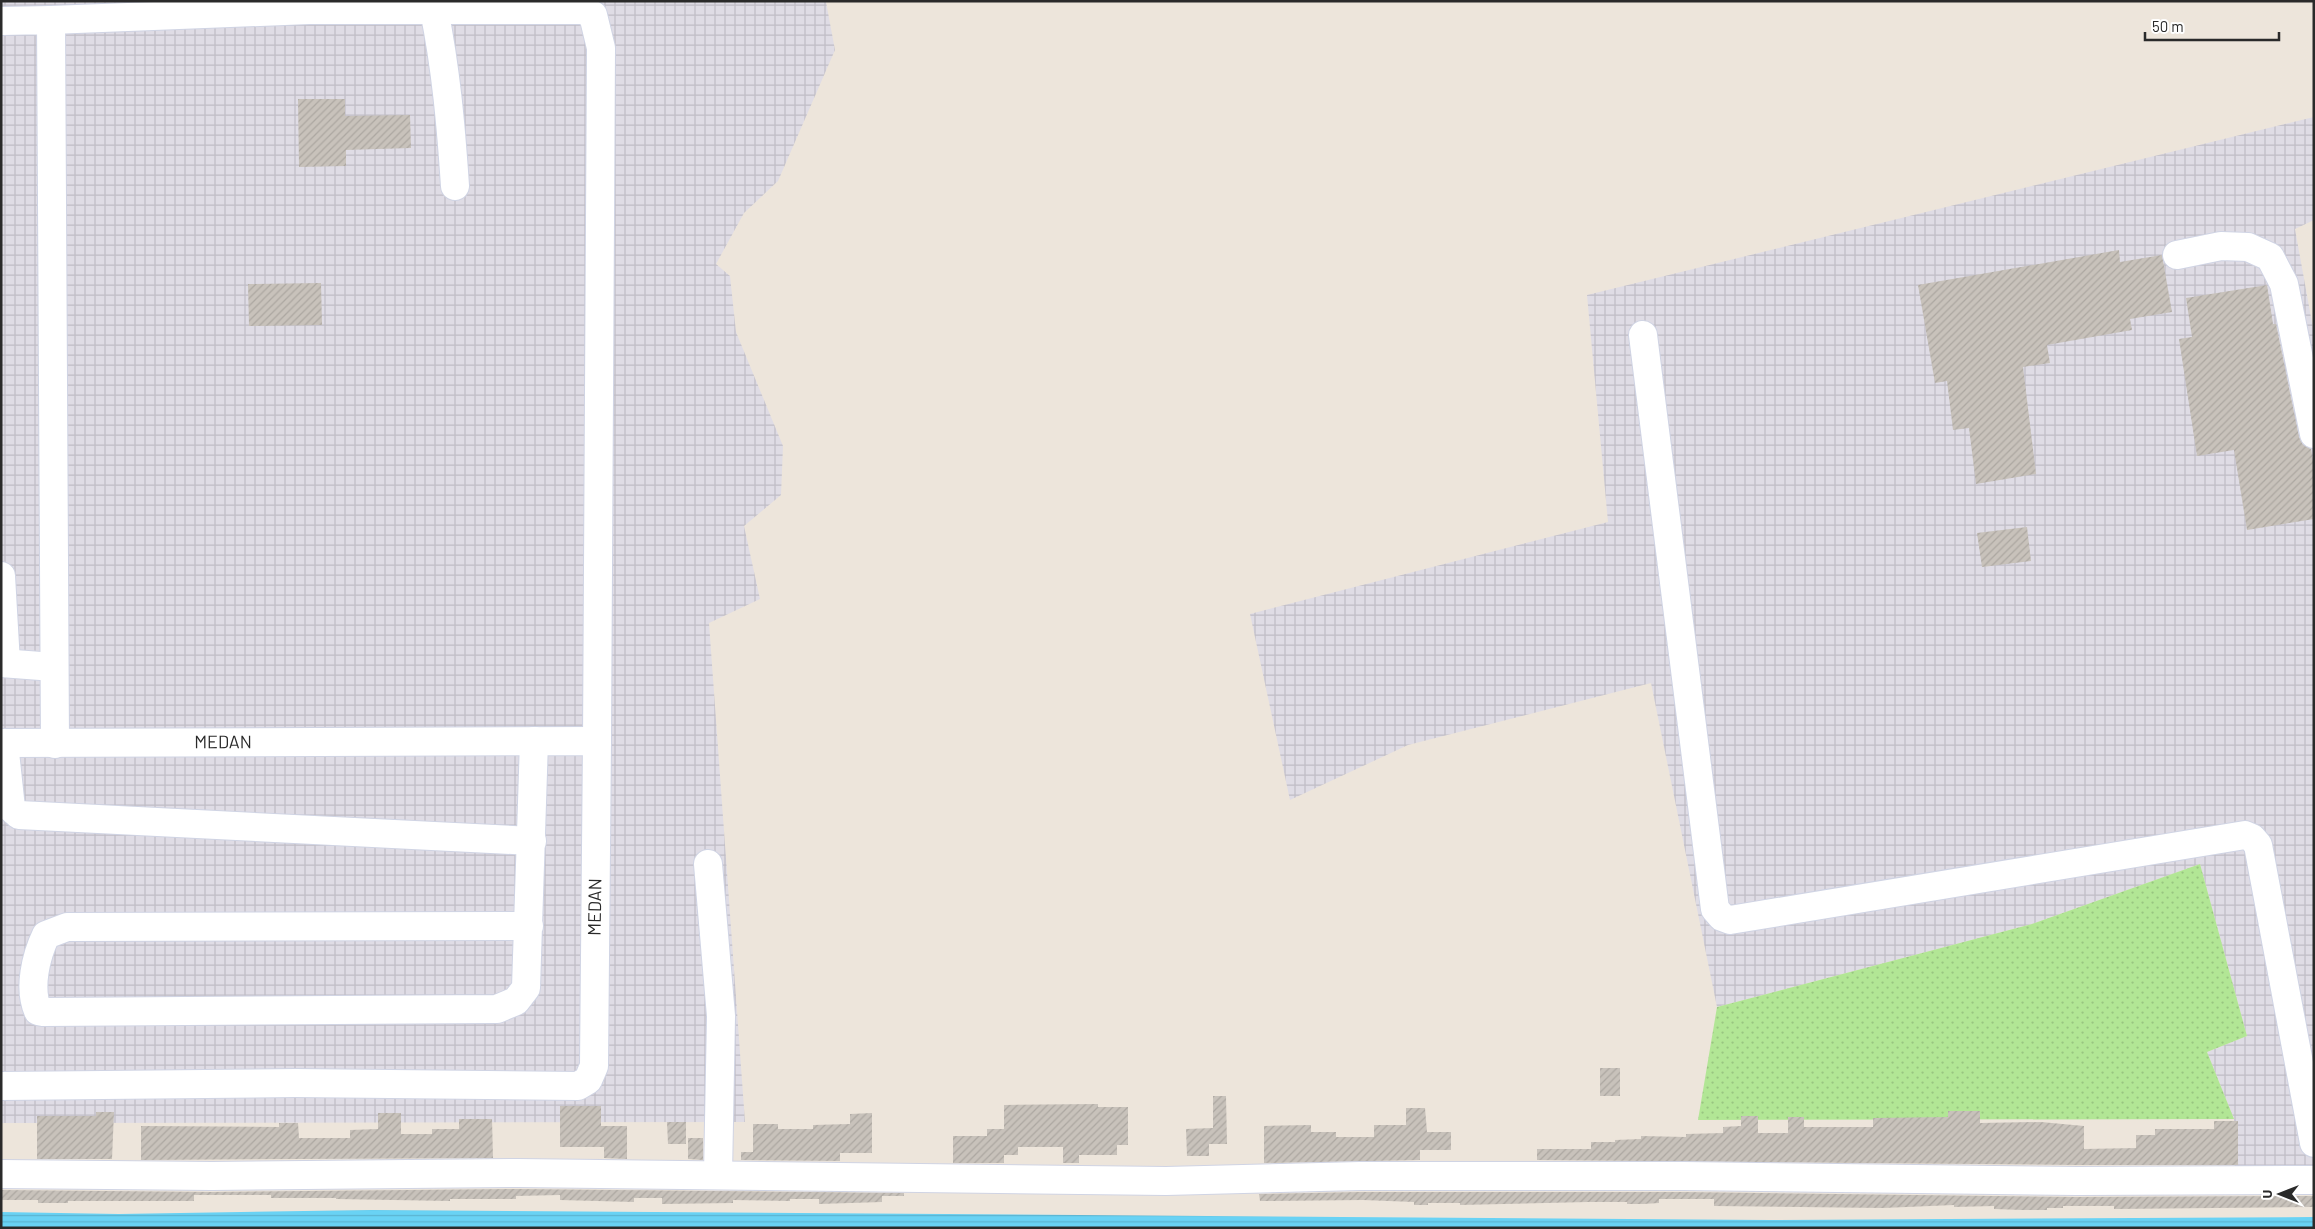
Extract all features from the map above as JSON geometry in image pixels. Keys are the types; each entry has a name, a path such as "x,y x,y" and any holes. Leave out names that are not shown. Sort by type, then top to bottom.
{"street":[{"path":"1,21 51,20 216,8 309,6 434,10 583,10 593,15 601,48 597,741"},
{"path":"434,10 449,104 455,186"},
{"path":"51,20 55,744"},
{"path":"2177,255 2221,246 2248,247 2270,257 2284,284 2314,434"},
{"path":"1643,335 1715,908 1722,917 1730,920 2245,835 2252,838 2258,845 2314,1143"},
{"path":"1,576 4,663 54,667"},
{"path":"529,926 67,928 46,935 39,950 34,978 35,1005 38,1011 43,1012 497,1009 516,1001 526,988 529,926 532,841 534,741"},
{"name":"MEDAN","path":"1,1086 296,1083 578,1086 588,1080 594,1066 597,741 2,743"},
{"path":"2,743 11,808 19,815 532,841"},
{"path":"708,864 721,1016 718,1175"},
{"path":"1,1174 212,1176 518,1173 1166,1181 1360,1176 1683,1176 2077,1181 2314,1180"}],"shaded area":[{"path":"1,1 826,2 835,50 778,181 744,213 716,264 730,276 736,332 783,446 781,495 744,526 760,599 709,623 745,1122 1,1123"},
{"path":"2314,117 2314,220 2295,229 2314,334 2314,1191 2235,1192 2234,1119 2207,1052 2247,1036 2200,864 2032,924 1717,1007 1651,683 1408,745 1290,800 1250,614 1608,522 1587,295"}],"green space":[{"path":"2200,864 2247,1036 2207,1052 2234,1119 1698,1120 1717,1007 2032,924"}],"water":[{"path":"372,1210 1770,1220 2314,1217 2314,1228 1,1228 1,1212 119,1214"}],"building":[{"path":"298,99 345,99 345,116 410,115 411,148 346,150 346,166 299,167"},
{"path":"2119,250 2120,262 2162,255 2172,312 2130,319 2132,330 2047,345 2050,363 2023,367 2036,474 1976,484 1969,428 1953,430 1947,381 1935,383 1918,285"},
{"path":"321,283 322,325 249,326 248,284"},
{"path":"2267,285 2273,324 2276,324 2299,437 2303,445 2311,449 2314,467 2314,519 2247,530 2234,450 2197,456 2179,339 2192,337 2186,298"},
{"path":"2027,527 2031,561 1982,567 1977,533"},
{"path":"1600,1068 1620,1068 1620,1096 1600,1096"},
{"path":"1213,1096 1226,1096 1227,1144 1209,1144 1209,1156 1187,1156 1186,1129 1213,1128"},
{"path":"1098,1104 1098,1107 1128,1107 1128,1145 1117,1145 1117,1155 1079,1155 1079,1163 1063,1163 1063,1147 1018,1147 1018,1155 1004,1155 1004,1163 953,1163 953,1136 987,1136 987,1129 1004,1129 1004,1105"},
{"path":"560,1106 601,1106 601,1126 627,1126 627,1159 604,1158 604,1147 560,1147"},
{"path":"1406,1108 1425,1108 1427,1132 1451,1132 1451,1150 1420,1150 1420,1160 1264,1163 1264,1126 1311,1125 1311,1132 1336,1132 1336,1137 1374,1137 1374,1125 1406,1125"},
{"path":"1948,1111 1980,1111 1980,1123 2041,1122 2084,1126 2084,1149 2136,1148 2136,1135 2155,1135 2155,1129 2214,1129 2214,1121 2238,1121 2238,1165 1537,1160 1537,1149 1591,1149 1591,1142 1641,1139 1641,1136 1686,1137 1686,1134 1723,1133 1723,1127 1741,1126 1741,1116 1758,1116 1758,1133 1788,1133 1788,1117 1804,1117 1804,1127 1873,1127 1873,1118 1948,1117"},
{"path":"96,1112 114,1112 112,1159 37,1159 37,1116 96,1116"},
{"path":"378,1113 401,1113 401,1134 432,1134 432,1129 459,1129 459,1119 492,1119 493,1158 141,1160 141,1126 279,1127 279,1123 298,1123 299,1138 350,1138 350,1130 378,1129"},
{"path":"872,1113 872,1153 840,1153 840,1161 741,1160 741,1152 753,1152 753,1124 778,1124 778,1129 813,1129 813,1125 850,1124 850,1114"},
{"path":"667,1122 686,1122 686,1144 668,1144"},
{"path":"688,1138 703,1138 703,1160 688,1159"},
{"path":"518,1189 904,1193 904,1196 882,1196 882,1202 819,1204 819,1199 790,1199 790,1201 733,1200 733,1203 662,1204 662,1198 634,1198 634,1202 560,1200 560,1195 516,1196 516,1199 450,1199 450,1201 271,1198 271,1195 194,1195 194,1201 68,1201 68,1203 38,1203 38,1200 1,1200 1,1190 212,1192"},
{"path":"1360,1192 1683,1192 2077,1197 2314,1196 2314,1207 2114,1209 2114,1206 2063,1206 2063,1208 2047,1208 2047,1210 2022,1210 1994,1209 1994,1206 1954,1207 1954,1205 1883,1208 1714,1206 1714,1199 1659,1199 1659,1203 1643,1204 1588,1202 1460,1205 1460,1203 1428,1203 1428,1205 1414,1205 1414,1202 1363,1200 1260,1201 1259,1194"}]}
